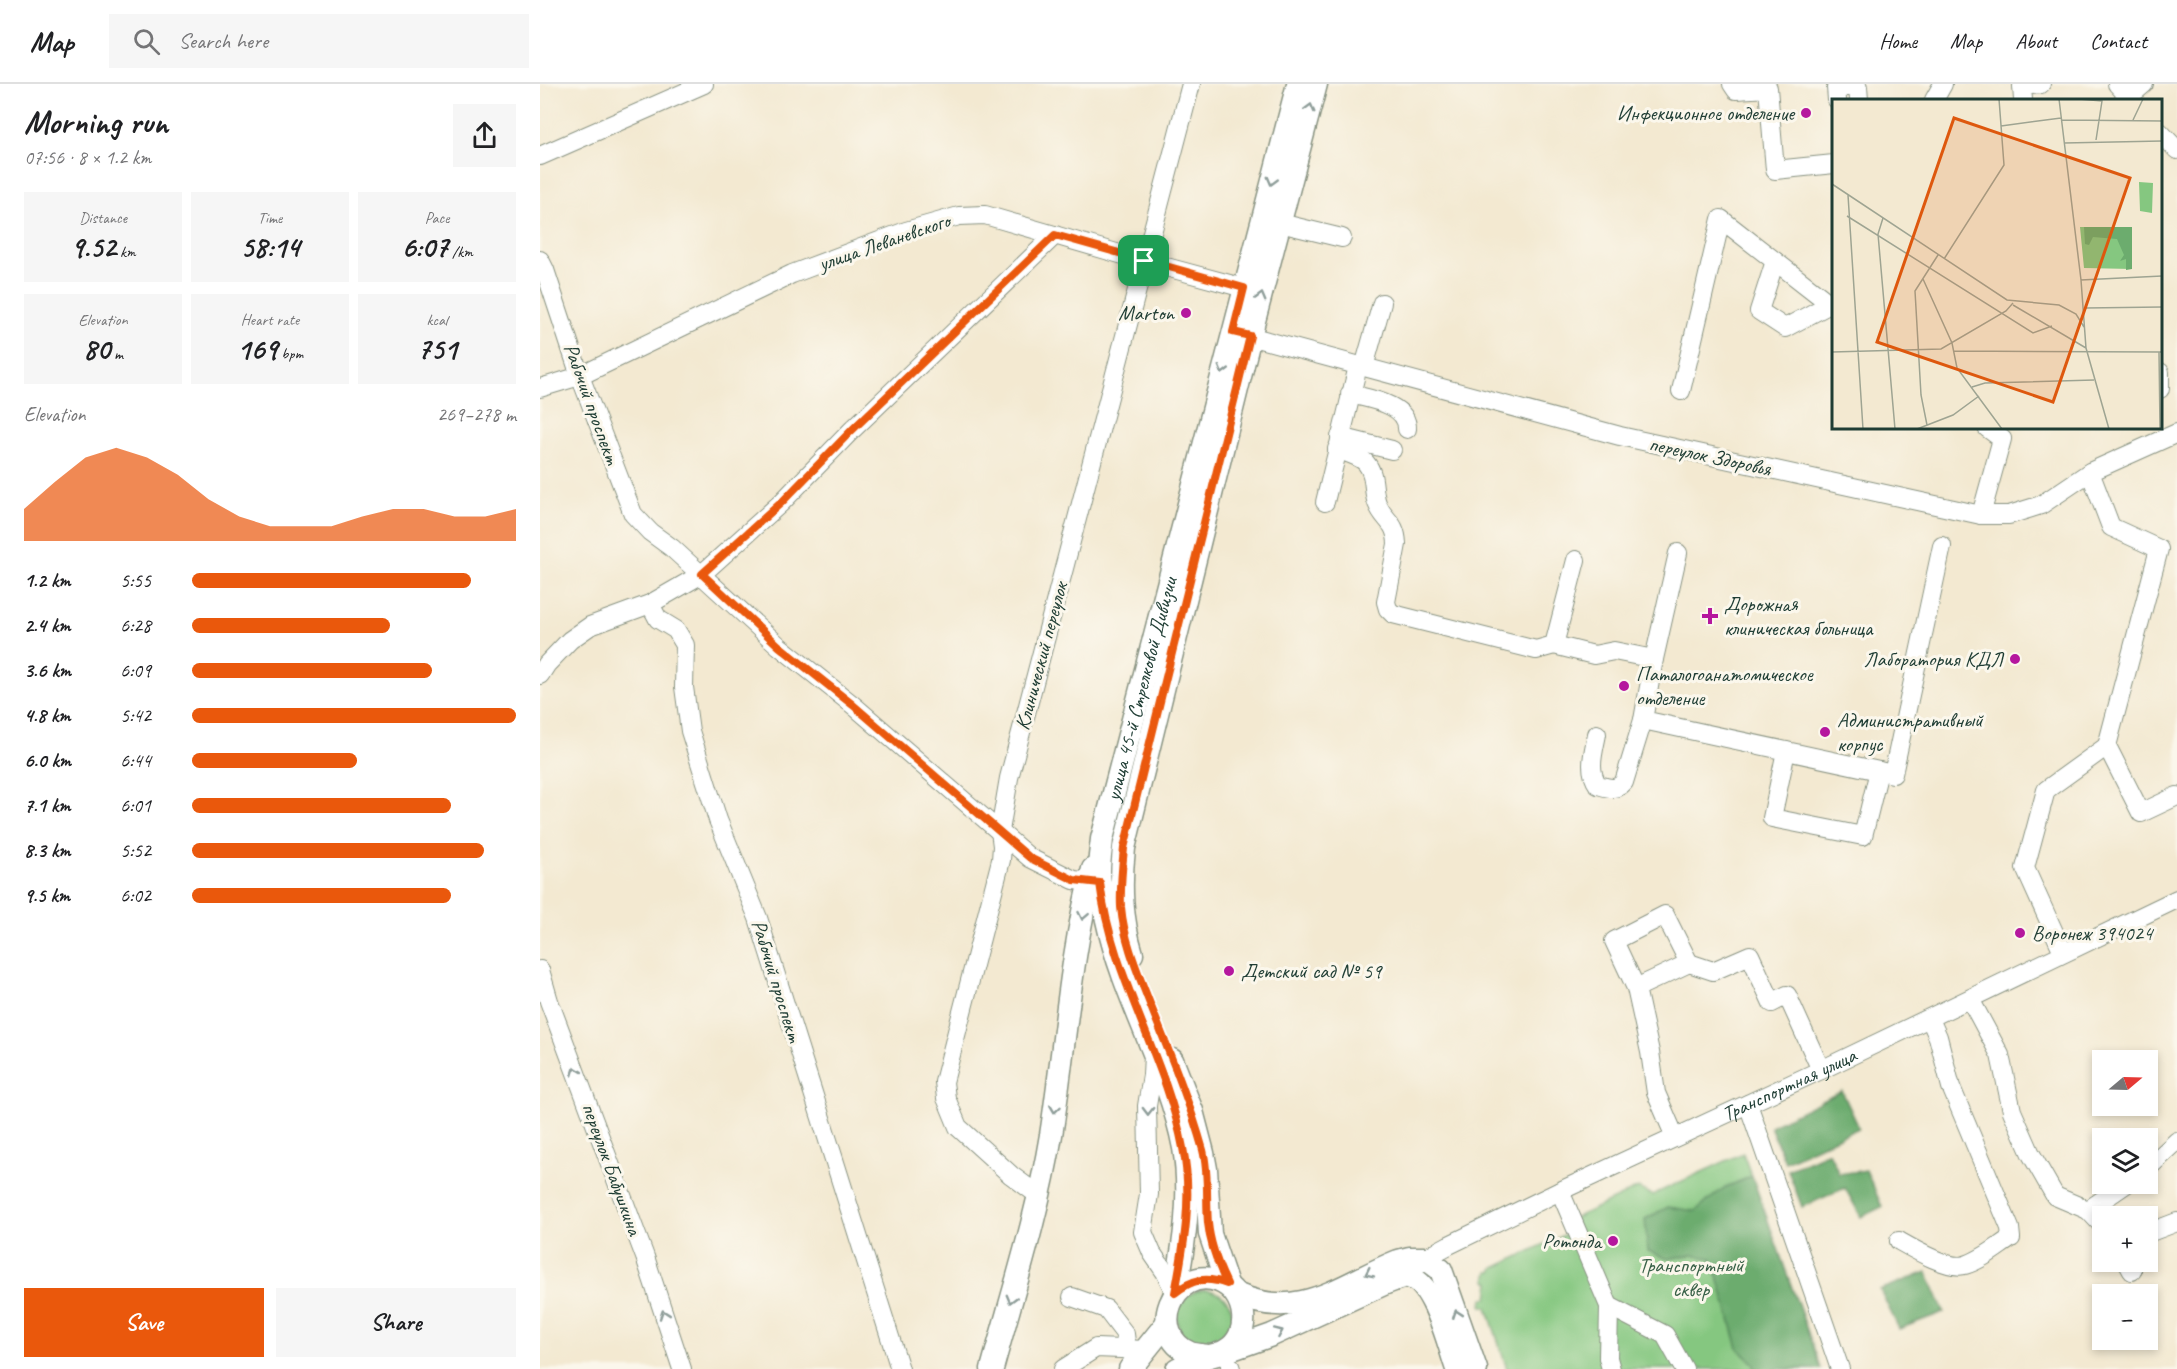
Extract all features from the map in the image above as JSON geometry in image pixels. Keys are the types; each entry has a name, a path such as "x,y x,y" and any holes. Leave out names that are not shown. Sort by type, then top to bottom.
{"main road":[{"name":"улица 45-й Стрелковой Дивизии","path":"1104,883 1124,848 1242,334 1244,288 1298,84"},
{"name":"улица 45-й Стрелковой Дивизии","path":"1175,1293 1183,1252 1187,1199 1184,1149 1173,1108 1154,1053 1122,974 1111,937 1104,883 1102,839 1242,334 1280,223 1316,84"},
{"name":"улица 45-й Стрелковой Дивизии","path":"1104,883 1121,909 1137,969 1192,1112 1206,1169 1210,1234 1217,1260 1231,1289"},
{"path":"992,1369 1038,1195 1051,1136 1081,924 1104,883"},
{"path":"1223,1361 1191,1354 1172,1338 1167,1323 1168,1308 1175,1293 1186,1284 1199,1279 1213,1279 1256,1302 1295,1304 1312,1301 1398,1261 1425,1258 1441,1270 1476,1369"},
{"path":"1178,1369 1223,1361 1272,1335 1386,1283 1405,1277 1416,1280 1431,1296 1457,1369"},
{"path":"1223,1361 1239,1337 1244,1323 1242,1307 1231,1289"},
{"path":"1134,1356 1167,1323"}],"street":[{"path":"540,156 704,84"},
{"name":"Клинический переулок","path":"1038,1195 1011,1175 958,1127 946,1098 944,1082 1001,860 1000,831 1009,778 1191,84"},
{"path":"1732,84 1736,90 1768,88 1775,170 1832,164"},
{"path":"1935,99 1943,84"},
{"path":"2023,99 2022,86 2041,84"},
{"path":"2126,95 2144,84"},
{"path":"1837,99 1836,87 1858,87 1859,99"},
{"path":"2162,134 2177,150"},
{"name":"улица Леваневского","path":"540,388 580,376 792,274 906,231 959,216 985,215 1244,288"},
{"path":"1681,391 1721,219 1832,305 1785,328 1759,311 1775,261"},
{"path":"1280,223 1342,238"},
{"path":"540,675 547,664 570,640 590,626 650,604 702,574 782,502 859,422 1055,235"},
{"name":"Рабочий проспект","path":"540,260 580,376 633,514 650,532 702,574"},
{"path":"1325,502 1350,394 1382,303"},
{"name":"переулок Здоровья","path":"1242,334 1620,436 1981,515 2009,515 2041,505 2090,472 2177,433"},
{"path":"1350,394 1387,404 1402,415 1407,423 1407,429"},
{"path":"1981,515 2002,439 1988,429"},
{"path":"1339,443 1392,450"},
{"path":"1339,443 1369,467 1378,506 1393,524 1397,534 1386,602 1393,614 1536,650 1554,645 1594,655 1614,651 1654,659"},
{"path":"2063,952 2025,868 2046,790 2107,746 2159,549 2111,527 2090,472"},
{"path":"1643,720 1893,774 1942,546"},
{"path":"1597,734 1591,770 1598,785 1614,789 1624,782 1643,720 1678,553"},
{"path":"1554,645 1576,560"},
{"path":"702,574 779,646 853,705 1030,858 1074,880 1104,883"},
{"name":"Рабочий проспект","path":"650,604 658,619 676,630 685,645 684,687 690,731 718,820 758,918 900,1369"},
{"path":"2107,746 2141,813 2177,796"},
{"path":"1786,751 1772,818 1863,836 1879,771"},
{"name":"Транспортная улица","path":"1405,1277 1425,1258 1560,1191 1930,1019 2063,952 2177,899"},
{"path":"1675,1137 1656,1093 1636,988 1614,941 1665,915 1689,963"},
{"path":"1636,988 1689,963 1713,971 1750,955 1772,1003 1787,995 1821,1070"},
{"name":"переулок Бабушкина","path":"540,970 549,1001 645,1257 682,1369"},
{"path":"1970,999 2000,1055 2013,1112 2036,1163 2055,1196 2088,1210 2092,1214"},
{"path":"1899,1241 1930,1258 1963,1266 2011,1238 2010,1228 1951,1088 1938,1037 1930,1019"},
{"path":"1154,1053 1147,1106 1149,1194 1143,1232 1175,1293"},
{"path":"1748,1104 1840,1369"},
{"path":"2158,1159 2177,1141"},
{"path":"1560,1191 1609,1306 1608,1358 1611,1369"},
{"path":"2088,1210 2111,1194"},
{"path":"2158,1229 2177,1222"},
{"path":"1072,1297 1106,1309 1125,1334 1134,1356"},
{"path":"1609,1306 1665,1335 1684,1369"},
{"path":"1063,1369 1096,1348 1134,1356"}],"green space":[{"path":"1842,1091 1859,1128 1785,1162 1770,1126"},
{"path":"1829,1152 1839,1174 1866,1170 1882,1207 1861,1217 1845,1188 1802,1207 1788,1170"},
{"name":"Транспортный сквер","path":"1743,1153 1821,1369 1507,1369 1487,1307 1482,1306 1483,1298 1488,1298 1490,1282 1486,1280 1488,1272 1568,1233 1568,1221 1638,1188 1652,1195"},
{"path":"1752,1176 1821,1369 1754,1369 1754,1364 1738,1348 1711,1258 1692,1255 1668,1259 1648,1251 1645,1219 1668,1207 1695,1211 1724,1188"},
{"path":"1927,1272 1944,1312 1899,1329 1880,1290"},
{"path":"1205,1290 1216,1292 1225,1298 1231,1307 1233,1318 1231,1329 1225,1338 1216,1344 1205,1346 1194,1344 1185,1338 1179,1329 1177,1318 1179,1307 1185,1298 1194,1292"}],"place":[{"name":"Инфекционное отделение","path":"1806,113"},
{"name":"Marton","path":"1186,313"},
{"name":"Дорожная клиническая больница","path":"1710,616"},
{"name":"Лаборатория КДЛ","path":"2015,659"},
{"name":"Паталогоанатомическое отделение","path":"1624,686"},
{"name":"Административный корпус","path":"1825,732"},
{"name":"Воронеж 394024","path":"2020,933"},
{"name":"Детский сад № 59","path":"1229,971"},
{"name":"Ротонда","path":"1613,1241"}],"route":[{"path":"1055,235 1144,261 1244,288 1233,332 1250,336 1124,848 1121,881 1121,909 1126,934 1137,969 1192,1112 1203,1153 1210,1234 1221,1272 1227,1284 1213,1279 1199,1279 1186,1284 1175,1293 1183,1252 1187,1206 1184,1149 1154,1053 1122,974 1111,937 1100,883 1074,880 1030,858 853,705 779,646 702,574 782,502 851,431 1055,235"}]}
